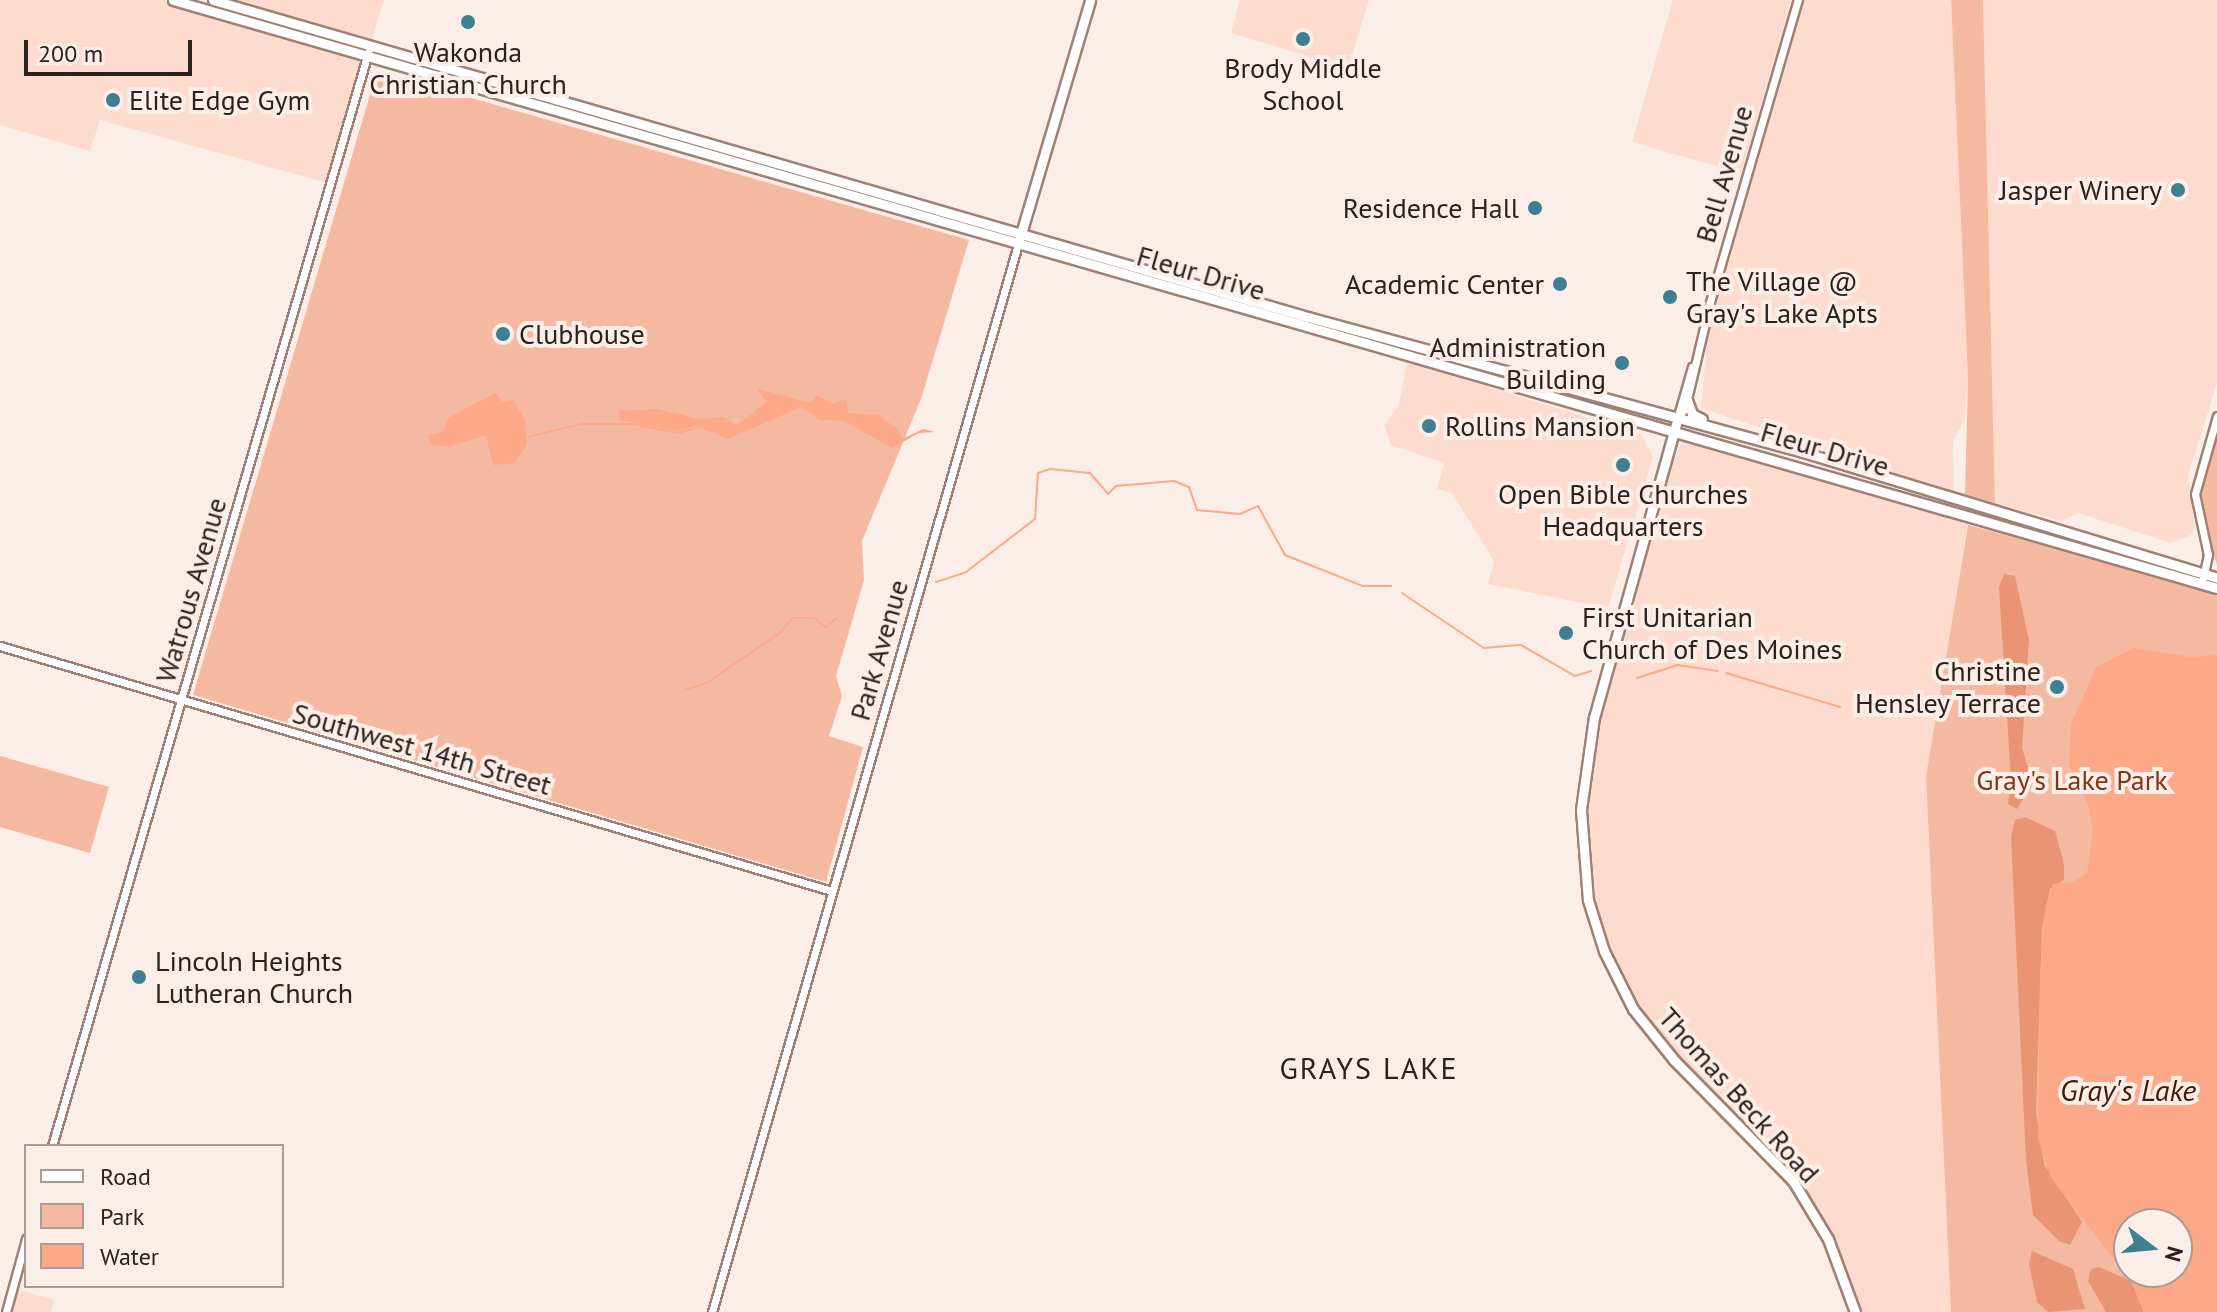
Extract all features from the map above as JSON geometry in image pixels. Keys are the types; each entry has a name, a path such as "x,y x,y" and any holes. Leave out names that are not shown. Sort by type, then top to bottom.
{"main road":[{"name":"Fleur Drive","path":"173,0 367,59 1678,417 1952,506"},
{"name":"Fleur Drive","path":"213,0 1020,239 2203,579 2217,588"},
{"name":"Park Avenue","path":"1020,239 1090,0"},
{"path":"1687,400 1696,417 1727,431"},
{"name":"Bell Avenue","path":"1594,717 1678,417"},
{"name":"Fleur Drive","path":"2203,579 2217,578"},
{"name":"Thomas Beck Road","path":"1594,717 1581,810 1581,853 1588,900 1608,961 1652,1036 1793,1181 1828,1239 1855,1312"}],"street":[{"name":"Bell Avenue","path":"1678,417 1798,0"},
{"name":"Watrous Avenue","path":"53,1144 370,46"},
{"name":"Park Avenue","path":"712,1312 1020,239"},
{"name":"Bell Avenue","path":"1678,417 1687,400 1695,361"},
{"path":"2203,579 2208,555 2195,494 2217,416"},
{"name":"Southwest 14th Street","path":"0,646 832,891"},
{"path":"6,1312 24,1246"}],"shaded area":[{"path":"0,0 173,0 367,59 331,184 100,120 90,151 0,125"},
{"path":"213,0 384,0 370,46"},
{"name":"Brody Middle School","path":"1240,0 1369,0 1348,68 1231,33"},
{"path":"1673,0 1791,0 1741,173 1632,142"},
{"path":"1804,0 1951,0 1968,379 1964,422 1953,440 1954,494 1701,408 1708,335"},
{"path":"1983,0 2217,0 2217,383 2188,476 2195,528 2191,535 2171,543 2078,513 2061,521 1995,503"},
{"path":"1407,362 1641,434 1653,457 1608,608 1488,584 1494,561 1452,493 1437,489 1444,463 1391,445 1384,425 1399,405"},
{"path":"1683,439 1968,520 1926,776 1951,1312 1855,1312 1841,1272 1793,1181 1652,1036 1604,951 1581,853 1594,717 1658,501"},
{"path":"2004,574 2015,576 2029,640 2022,748 2028,767 2025,796 2017,809 2008,804 2011,781 1999,587"},
{"path":"2025,817 2055,831 2064,864 2064,880 2050,889 2042,930 2036,1111 2044,1164 2082,1222 2070,1245 2059,1241 2033,1215 2026,1161 2011,837 2015,820"},
{"path":"2032,1251 2073,1269 2085,1309 2048,1312 2037,1302 2029,1264"},
{"path":"2099,1267 2113,1273 2113,1288 2134,1288 2144,1312 2106,1312 2088,1281 2091,1269"},
{"path":"13,1288 54,1300 51,1312 6,1312"}],"green space":[{"path":"1951,0 1983,0 1995,503 1965,495 1968,379"},
{"path":"377,71 969,240 921,399 862,541 864,580 836,676 842,696 829,736 863,747 826,882 193,695"},
{"path":"2217,435 2217,565 2198,507"},
{"name":"Gray's Lake Park","path":"1968,525 2217,592 2217,1312 1951,1312 1926,776"},
{"path":"0,756 109,787 90,853 0,827"}],"water":[{"path":"756,388 810,403 817,395 832,404 847,399 848,413 878,415 898,429 902,439 923,429 935,432 919,433 892,448 844,421 820,420 801,407 728,439 696,426 677,431 620,420 619,411 657,409 700,419 724,417 737,425 767,402"},
{"path":"495,393 503,402 513,400 525,420 527,444 515,463 493,465 486,435 449,447 431,445 428,436 444,431 448,418"},
{"name":"Gray's Lake","path":"2134,648 2191,657 2217,655 2217,1312 2144,1312 2134,1288 2193,1288 2193,1208 2113,1208 2113,1258 2051,1178 2038,1139 2040,971 2046,904 2053,884 2072,882 2087,873 2093,830 2088,804 2069,766 2071,724 2096,667"}],"waterway":[{"path":"527,437 582,424 632,424 678,433 697,428"},
{"path":"936,582 966,572 1035,519 1038,473 1050,469 1090,473 1108,494 1116,486 1174,481 1189,487 1197,510 1240,514 1258,506 1285,555 1363,586 1391,586"},
{"path":"1402,593 1484,648 1521,645 1575,676 1591,671"},
{"path":"687,689 707,683 781,632 792,618 814,618 826,627 836,619"},
{"path":"1637,678 1678,665 1718,671"},
{"path":"1726,673 1840,707"}],"place":[{"name":"Wakonda Christian Church","path":"468,22"},
{"name":"Brody Middle School","path":"1303,39"},
{"name":"Elite Edge Gym","path":"113,100"},
{"name":"Jasper Winery","path":"2178,190"},
{"name":"Residence Hall","path":"1535,208"},
{"name":"Academic Center","path":"1560,284"},
{"name":"The Village @ Gray's Lake Apts","path":"1670,297"},
{"name":"Clubhouse","path":"503,334"},
{"name":"Administration Building","path":"1622,363"},
{"name":"Rollins Mansion","path":"1429,426"},
{"name":"Open Bible Churches Headquarters","path":"1623,465"},
{"name":"First Unitarian Church of Des Moines","path":"1566,633"},
{"name":"Christine Hensley Terrace","path":"2057,687"},
{"name":"Lincoln Heights Lutheran Church","path":"139,977"}],"district":[{"name":"GRAYS LAKE","path":"1369,1068"}]}
